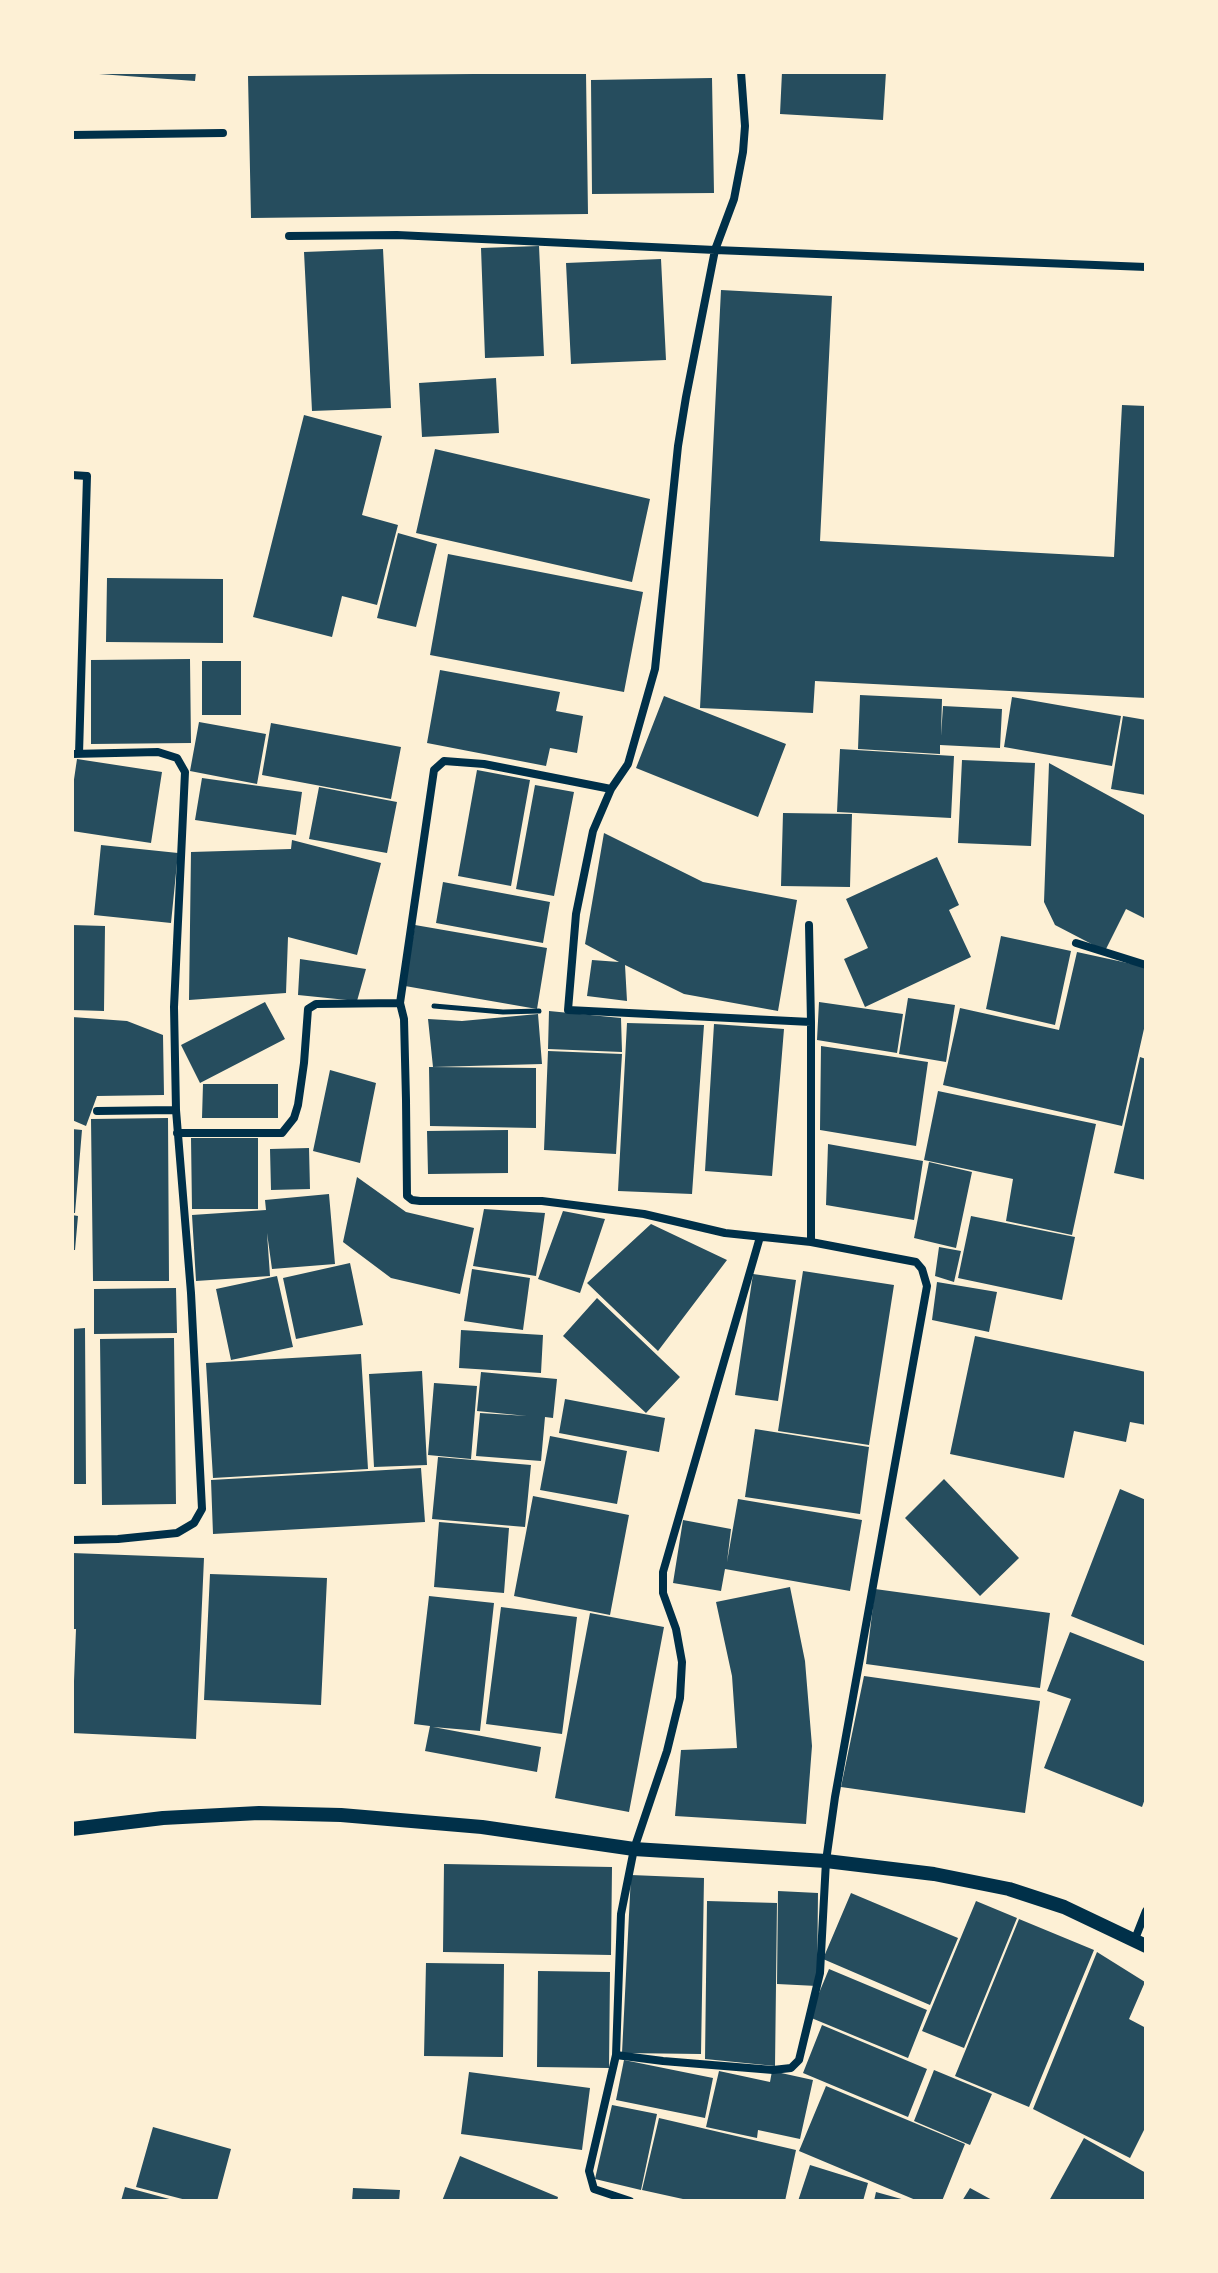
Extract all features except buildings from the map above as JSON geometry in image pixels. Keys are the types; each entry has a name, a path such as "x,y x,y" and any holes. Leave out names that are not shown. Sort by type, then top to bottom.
{"street":[{"path":"741,72 745,126 743,152 734,199 715,250 678,446 655,669 628,764 611,789 593,831 576,914 568,1010 811,1022"},
{"path":"72,135 223,133"},
{"path":"289,236 397,235 1146,267"},
{"path":"72,475 87,476 76,754 158,752 177,758 185,772 174,1007 176,1110 191,1293 202,1509 194,1523 177,1533 72,1540"},
{"path":"611,789 484,764 444,761 434,770 400,1003 404,1019 407,1196 412,1200 542,1201 644,1214 725,1233 811,1242 916,1262 922,1269 927,1286 838,1782 826,1861 820,1973 799,2060 794,2067 743,2068 616,2055"},
{"path":"809,925 811,1242"},
{"path":"1076,943 1146,965"},
{"path":"177,1133 282,1133 289,1128 298,1105 308,1009 316,1004 400,1003"},
{"path":"97,1111 176,1110"},
{"path":"630,2201 594,2189 589,2178 616,2055 621,1914 634,1849 667,1751 680,1698 682,1662 676,1629 663,1593 663,1572 760,1237"},
{"path":"72,1829 163,1818 259,1813 341,1815 482,1827 634,1849 826,1861 934,1874 1009,1889 1064,1907 1141,1943 1146,1911"}],"path":[{"path":"400,1003 503,1012 568,1010"}]}
